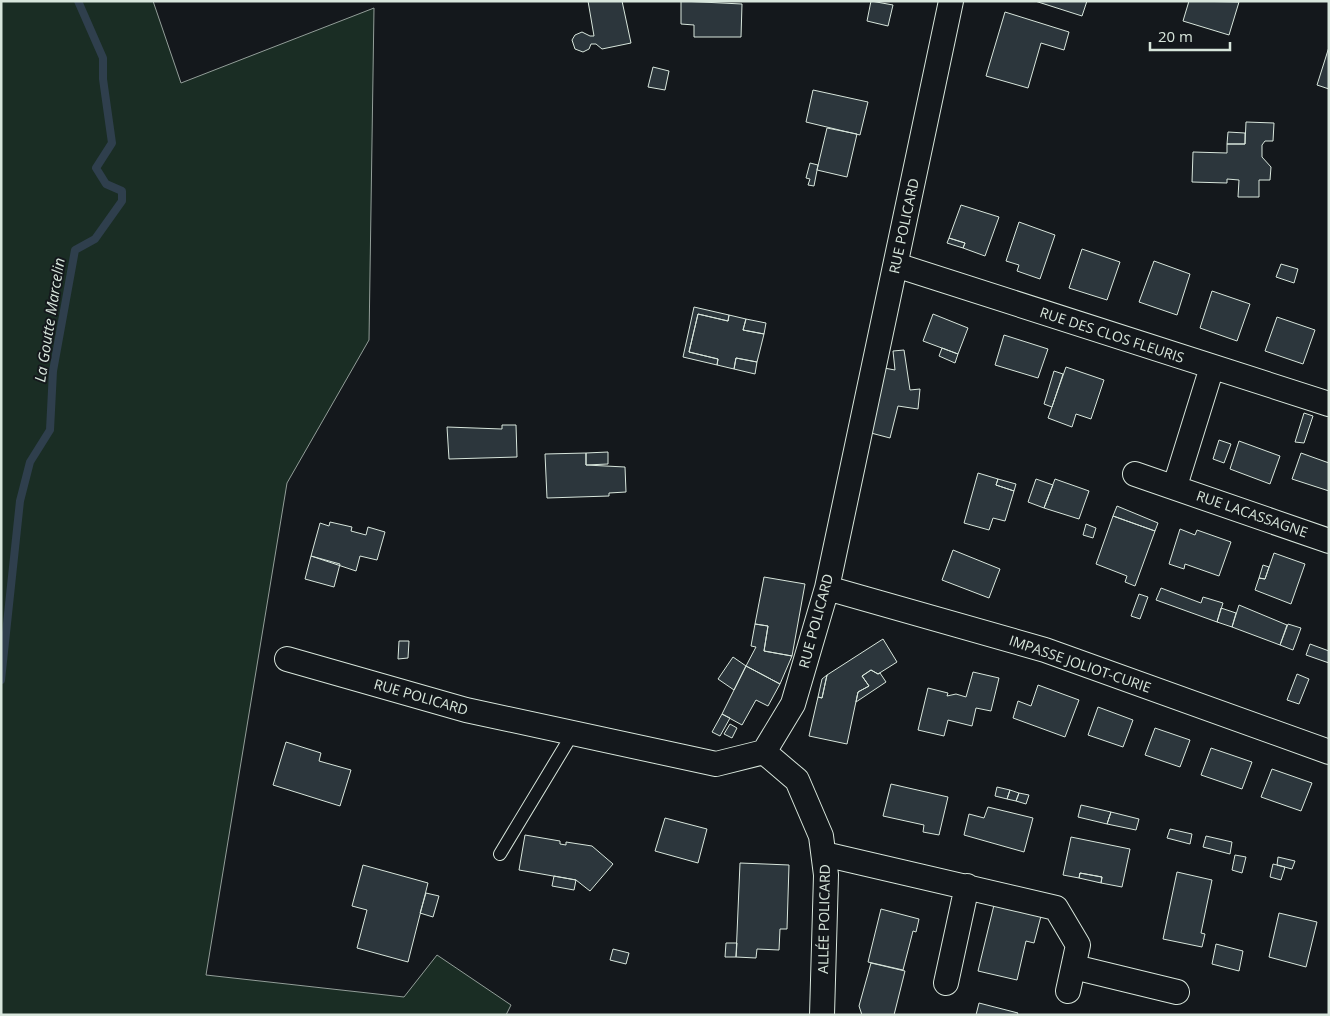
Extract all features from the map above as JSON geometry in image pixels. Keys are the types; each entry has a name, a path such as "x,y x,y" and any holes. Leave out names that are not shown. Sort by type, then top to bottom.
{"street":[{"name":"RUE POLICARD","path":"287,659 466,710 716,764 764,752 793,704 827,588 951,1"},
{"name":"RUE DES CLOS FLEURIS","path":"896,265 1329,404"},
{"path":"1175,486 1212,367"},
{"name":"RUE LACASSAGNE","path":"1135,474 1175,486 1329,541"},
{"name":"IMPASSE JOLIOT-CURIE","path":"827,588 1045,650 1329,752"},
{"name":"ALLÉE POLICARD","path":"764,752 797,780 821,836 824,854 822,1015"},
{"path":"824,854 1056,908 1078,944 1068,991"},
{"path":"946,983 967,886"},
{"path":"1074,967 1177,992"}],"lane":[{"path":"500,854 573,733"}],"green space":[{"path":"1,1 153,1 181,83 374,8 369,340 287,483 206,975 404,997 437,955 511,1005 506,1015 1,1015"}],"building":[{"path":"588,1 622,1 631,43 602,49 596,44 591,44 589,49 583,52 575,49 572,40 575,35 582,32 594,36"},
{"path":"681,1 742,4 741,37 694,37 694,25 681,24"},
{"path":"871,1 893,5 888,26 867,21"},
{"path":"1035,1 1087,1 1082,16"},
{"path":"1189,1 1239,2 1229,35 1183,21"},
{"path":"1005,12 1069,32 1064,50 1041,43 1028,88 986,76"},
{"path":"1329,47 1329,89 1317,85"},
{"path":"653,67 669,71 665,90 648,87"},
{"path":"813,90 868,102 860,135 806,122"},
{"path":"1246,122 1274,123 1273,141 1265,141 1262,145 1262,157 1271,167 1270,180 1259,180 1259,197 1238,197 1239,180 1227,179 1227,183 1192,182 1193,152 1227,153 1227,144 1245,144"},
{"path":"827,128 857,134 847,177 817,170"},
{"path":"1228,132 1245,133 1245,144 1227,144"},
{"path":"810,163 818,165 814,186 808,185 810,179 806,178"},
{"path":"961,205 999,217 985,256 963,248 965,243 949,238"},
{"path":"1019,222 1055,235 1040,279 1017,271 1019,265 1006,261"},
{"path":"949,238 965,243 963,248 947,243"},
{"path":"1082,249 1120,262 1107,300 1069,288"},
{"path":"1154,261 1190,274 1177,315 1139,302"},
{"path":"1281,264 1298,269 1294,283 1276,277"},
{"path":"1212,291 1250,304 1237,341 1200,328"},
{"path":"694,307 729,315 728,321 698,314 689,352 718,359 717,365 683,357"},
{"path":"698,314 728,321 729,315 746,319 743,330 764,334 757,362 736,358 734,369 717,365 718,359 689,352"},
{"path":"933,314 968,328 958,354 923,341"},
{"path":"1277,317 1315,330 1303,364 1265,351"},
{"path":"746,319 766,323 764,334 743,330"},
{"path":"1004,335 1048,349 1038,378 995,365"},
{"path":"942,348 958,354 955,363 939,356"},
{"path":"904,350 910,390 920,389 918,409 898,406 890,438 871,433 884,368 895,370 893,351"},
{"path":"736,358 757,362 755,374 734,369"},
{"path":"1066,367 1104,380 1091,419 1076,414 1072,427 1048,418"},
{"path":"1054,371 1063,374 1052,407 1044,404"},
{"path":"1304,413 1313,416 1304,443 1295,442"},
{"path":"502,425 516,425 517,457 449,459 447,427 502,429"},
{"path":"1219,440 1231,444 1224,463 1213,459"},
{"path":"1239,441 1280,456 1270,484 1230,469"},
{"path":"608,452 608,464 586,465 586,453"},
{"path":"586,453 586,465 625,467 626,492 609,493 609,496 547,498 545,454"},
{"path":"1301,453 1329,463 1329,491 1292,479"},
{"path":"978,473 998,479 996,485 1014,491 1005,521 993,518 989,530 964,523"},
{"path":"998,479 1016,484 1014,491 996,485"},
{"path":"1036,479 1053,485 1044,508 1028,502"},
{"path":"1055,479 1089,491 1079,519 1044,508"},
{"path":"1117,506 1158,523 1155,531 1113,516"},
{"path":"1113,516 1155,531 1135,586 1125,582 1127,576 1096,564"},
{"path":"330,522 352,527 351,531 366,535 368,527 385,532 377,560 360,556 356,571 311,556 320,523 329,526"},
{"path":"1086,524 1096,528 1093,538 1083,535"},
{"path":"1180,529 1195,535 1197,530 1231,542 1219,576 1185,564 1184,569 1169,564"},
{"path":"953,550 1000,569 989,598 942,580"},
{"path":"1274,553 1305,564 1291,604 1255,590 1259,578 1265,579"},
{"path":"311,556 340,564 334,587 305,579"},
{"path":"1263,565 1269,567 1265,579 1259,578"},
{"path":"764,577 805,584 792,656 764,651 768,626 755,624"},
{"path":"1161,588 1201,603 1203,597 1223,603 1217,622 1156,600"},
{"path":"1139,594 1148,597 1140,619 1131,616"},
{"path":"1239,605 1287,625 1280,645 1232,627"},
{"path":"1221,608 1236,613 1232,627 1217,622"},
{"path":"755,624 768,626 764,651 792,656 780,684 746,666 756,647 751,646"},
{"path":"1288,624 1301,628 1293,650 1280,645"},
{"path":"883,639 897,662 878,674 871,670 862,676 869,686 858,692 847,744 809,736 818,697 822,698 827,675"},
{"path":"399,641 409,641 408,658 398,659"},
{"path":"1310,644 1329,651 1329,663 1306,655"},
{"path":"733,657 746,666 734,690 718,679"},
{"path":"746,666 780,684 768,706 756,700 742,725 722,714"},
{"path":"871,670 878,674 880,673 886,682 856,702 858,692 869,686 862,676"},
{"path":"973,672 999,678 991,711 976,708 972,726 948,720 944,736 918,730 928,688 948,693 947,696 956,694 966,697"},
{"path":"1297,674 1309,679 1299,704 1287,700"},
{"path":"827,675 822,698 818,697 822,679"},
{"path":"1038,685 1079,700 1065,737 1013,718 1018,701 1031,706"},
{"path":"1098,707 1133,720 1123,747 1088,735"},
{"path":"722,714 730,718 720,736 712,732"},
{"path":"730,724 737,728 732,738 724,734"},
{"path":"1155,728 1190,740 1180,767 1145,755"},
{"path":"286,742 321,753 319,761 351,770 340,806 273,785"},
{"path":"1211,748 1252,762 1242,789 1201,775"},
{"path":"1272,769 1312,783 1301,811 1261,797"},
{"path":"891,784 948,797 939,835 923,832 924,825 883,816"},
{"path":"997,787 1010,790 1007,799 995,796"},
{"path":"1010,790 1019,793 1016,801 1007,799"},
{"path":"1019,793 1029,795 1026,804 1016,801"},
{"path":"1081,805 1111,812 1107,824 1078,817"},
{"path":"988,807 1033,818 1024,852 964,835 969,814 984,818"},
{"path":"1111,812 1139,819 1136,830 1107,824"},
{"path":"665,818 707,829 698,863 655,851"},
{"path":"1170,829 1192,834 1190,844 1167,838"},
{"path":"525,835 560,841 560,844 566,845 566,842 592,846 613,864 590,891 576,880 519,870"},
{"path":"1206,836 1232,842 1230,854 1203,847"},
{"path":"1071,837 1130,849 1122,887 1101,883 1102,877 1080,873 1079,878 1063,875"},
{"path":"1235,855 1246,857 1242,873 1232,870"},
{"path":"1278,857 1295,861 1292,869 1277,865"},
{"path":"740,863 789,865 787,929 780,929 779,950 757,949 756,958 736,957"},
{"path":"1273,864 1285,867 1281,880 1270,877"},
{"path":"363,865 428,883 408,962 357,948 367,910 352,906"},
{"path":"1177,872 1212,880 1201,933 1205,934 1202,947 1163,939"},
{"path":"1080,873 1102,877 1101,883 1079,878"},
{"path":"554,876 576,880 574,890 552,886"},
{"path":"426,893 439,896 433,917 420,913"},
{"path":"994,905 1041,916 1034,943 1026,941 1017,980 978,971"},
{"path":"881,909 919,919 916,932 913,931 903,970 868,962"},
{"path":"1279,913 1317,922 1306,967 1269,957"},
{"path":"726,943 737,943 736,957 725,957"},
{"path":"1216,944 1243,951 1239,971 1212,964"},
{"path":"613,949 629,953 626,964 610,960"},
{"path":"871,963 905,971 894,1015 862,1015 859,1006"},
{"path":"979,1003 1018,1013 1017,1015 976,1015"}],"waterway":[{"name":"La Goutte Marcelin","path":"1,680 20,501 30,462 50,430 53,371 75,250 95,239 122,201 122,191 106,184 96,168 112,143 103,79 103,58 78,1"}]}
